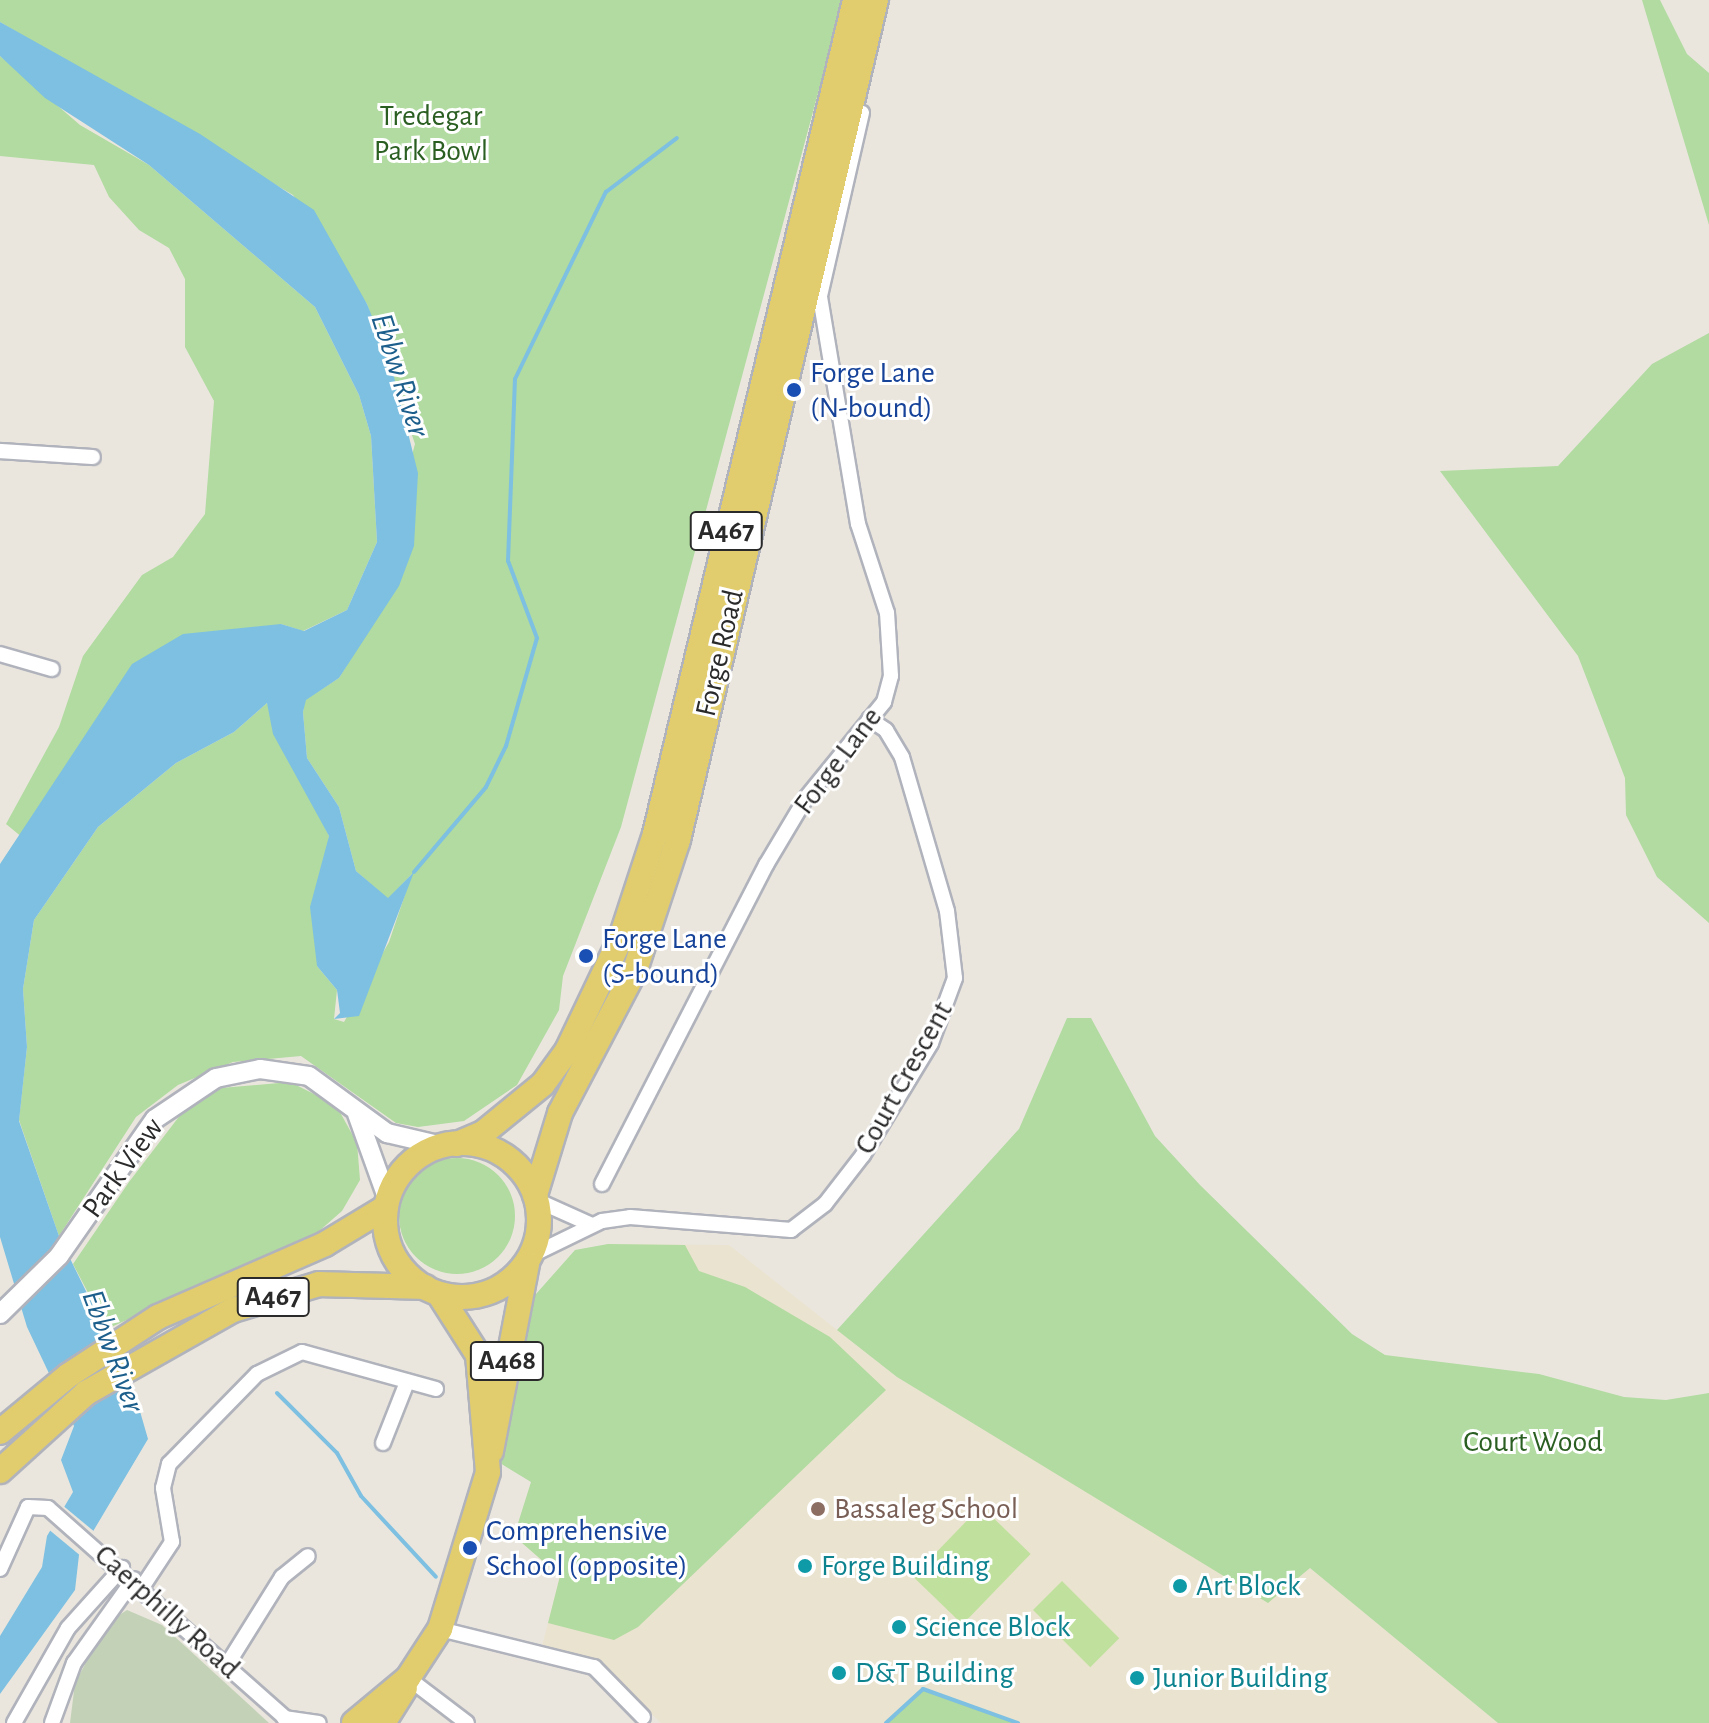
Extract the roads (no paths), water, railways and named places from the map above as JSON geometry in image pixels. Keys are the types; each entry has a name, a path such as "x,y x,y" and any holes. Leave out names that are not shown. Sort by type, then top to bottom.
{"main road":[{"name":"Forge Road","path":"450,1145 483,1133 543,1084 621,938 655,834 855,0"},
{"name":"Forge Road","path":"536,1197 560,1113 635,970 678,840 876,0"},
{"path":"450,1145 499,1153 536,1197 529,1259 489,1292 432,1290 393,1253 387,1204 407,1167 450,1145"},
{"name":"A467","path":"0,1432 34,1402 123,1338 387,1204"},
{"name":"A468","path":"383,1723 440,1629 470,1548 529,1259"},
{"name":"A467","path":"0,1471 46,1426 134,1361 233,1310 319,1284 432,1290"},
{"name":"A468","path":"432,1290 478,1355 488,1461"},
{"name":"A468","path":"354,1723 408,1678"}],"street":[{"name":"Forge Lane","path":"602,1184 618,1139 704,996 766,865 806,798 884,702 891,676 887,613 858,524 820,296 862,113"},
{"path":"0,451 93,457"},
{"path":"0,654 52,669"},
{"name":"Court Crescent","path":"529,1259 592,1225 630,1217 791,1230 825,1204 863,1155 931,1043 955,978 952,939 902,757 886,730 869,719"},
{"name":"Park View","path":"6,1310 88,1214 155,1119 216,1078 260,1069 309,1076 357,1114 407,1141 450,1145"},
{"path":"357,1114 387,1204"},
{"path":"536,1197 592,1225"},
{"path":"52,1723 74,1663 172,1542 163,1488 169,1464 257,1374 302,1352 436,1389"},
{"path":"383,1443 407,1382"},
{"name":"Caerphilly Road","path":"0,1569 28,1507 48,1508 139,1583 287,1720 319,1723"},
{"path":"227,1665 282,1577 308,1556"},
{"path":"14,1723 68,1628 117,1564"},
{"path":"440,1629 594,1667 643,1717"},
{"path":"408,1678 467,1723"}],"water":[{"name":"Ebbw River","path":"0,22 200,134 314,210 367,304 390,361 418,473 414,546 399,586 339,678 306,700 303,712 307,758 339,807 356,871 388,898 414,872 359,1016 334,1019 340,1013 337,990 317,966 310,907 329,836 273,734 267,703 234,732 176,763 98,827 34,920 23,989 27,1047 19,1121 59,1236 133,1387 148,1439 79,1555 75,1590 0,1694 0,1636 42,1567 47,1536 73,1492 61,1460 74,1426 27,1327 0,1237 0,864 132,664 183,634 281,624 304,631 347,610 377,542 371,436 359,395 315,307 149,165 45,98 0,56"}],"waterway":[{"path":"414,872 486,787 506,746 537,638 508,561 515,379 606,192 677,138"},
{"path":"277,1393 337,1453 361,1496 436,1577"},
{"path":"886,1723 923,1689 1018,1723"}],"place":[{"name":"Forge Lane (N-bound)","path":"794,390"},
{"name":"Forge Lane (S-bound)","path":"586,956"},
{"name":"Bassaleg School","path":"818,1509"},
{"name":"Comprehensive School (opposite)","path":"470,1548"},
{"name":"Forge Building","path":"805,1566"},
{"name":"Art Block","path":"1180,1586"},
{"name":"Science Block","path":"899,1627"},
{"name":"D&T Building","path":"839,1673"},
{"name":"Junior Building","path":"1137,1678"}],"park label":[{"name":"Tredegar Park Bowl","path":"431,133"},
{"name":"Court Wood","path":"1533,1442"}]}
